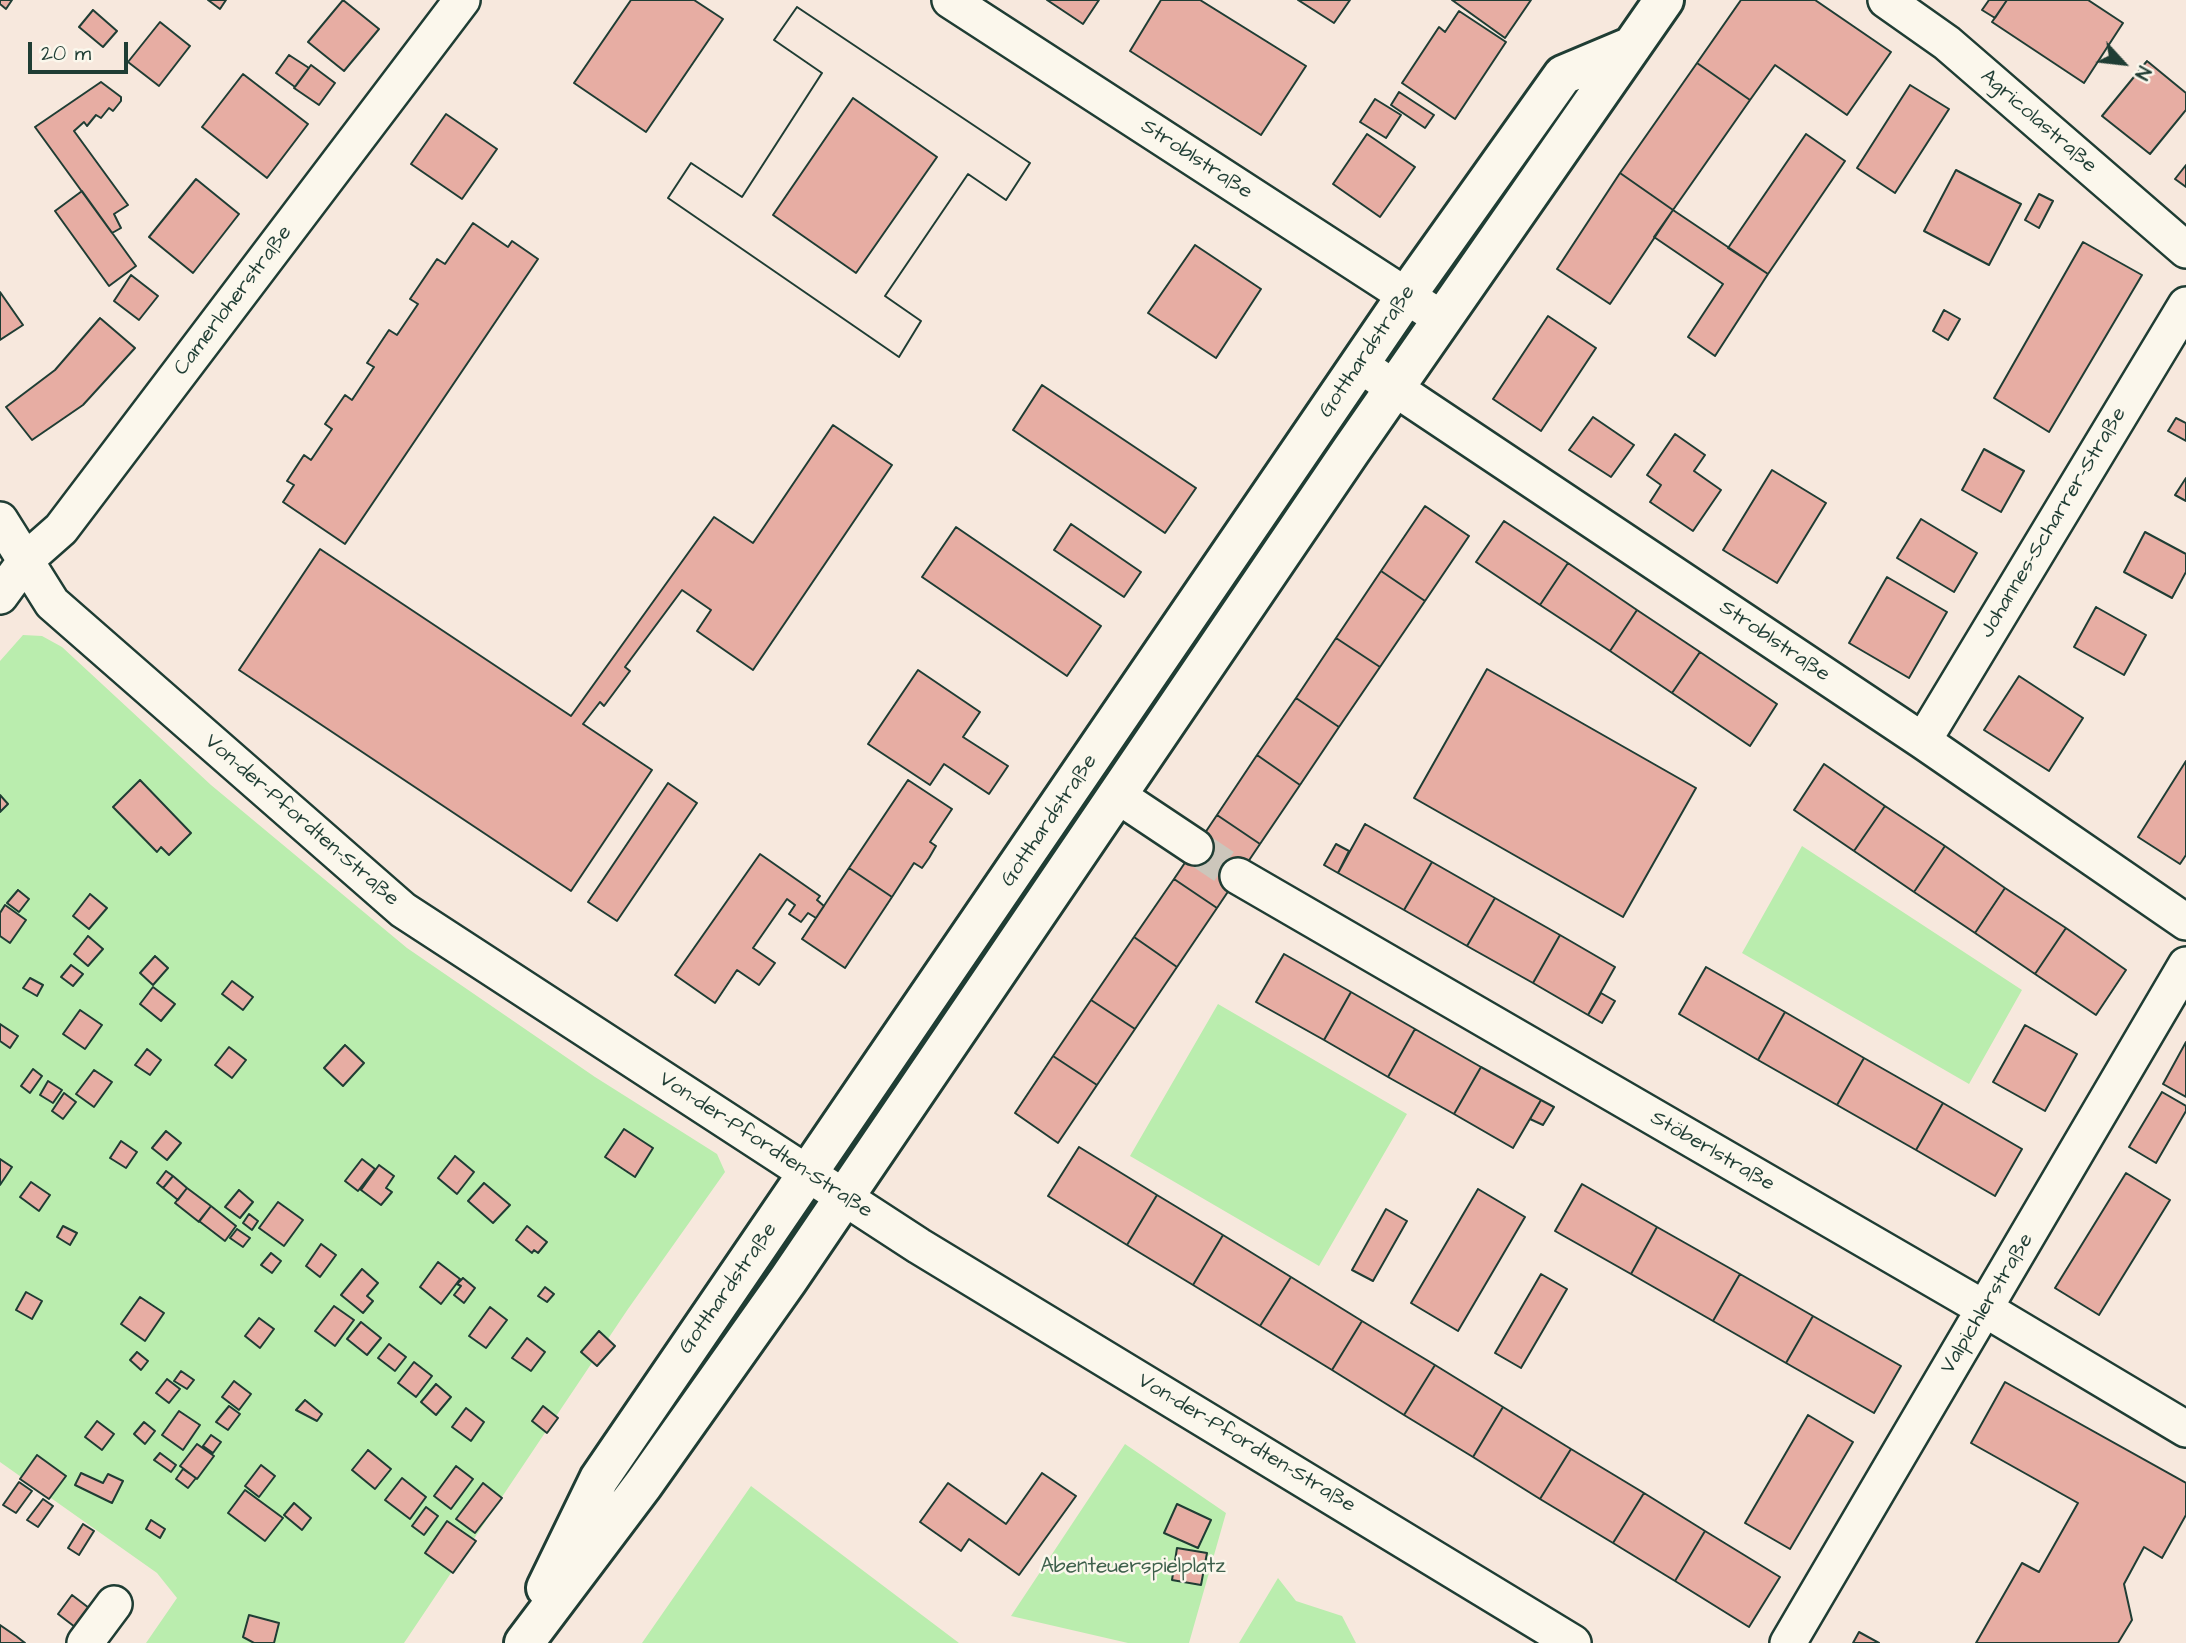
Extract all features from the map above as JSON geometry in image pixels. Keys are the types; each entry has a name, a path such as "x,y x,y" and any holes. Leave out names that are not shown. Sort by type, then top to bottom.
{"street":[{"name":"Camerloherstraße","path":"0,596 27,559 61,529 463,0"},
{"name":"Stroblstraße","path":"950,0 1442,319"},
{"name":"Gotthardstraße","path":"524,1643 651,1473 844,1197 1394,388 1664,0"},
{"name":"Agricolastraße","path":"1886,0 1947,43 2186,250"},
{"name":"Gotthardstraße","path":"518,1643 599,1479 1406,296 1563,75 1632,46"},
{"name":"Johannes-Scharrer-Straße","path":"1923,741 2186,306"},
{"name":"Stroblstraße","path":"1360,365 1923,741 2186,922"},
{"name":"Von-der-Pfordten-Straße","path":"0,520 27,559 52,603 403,910 844,1197 1573,1643"},
{"path":"1117,795 1195,847"},
{"name":"Stöberlstraße","path":"1238,876 1985,1309 2186,1429"},
{"name":"Valpichlerstraße","path":"1788,1643 2186,965"},
{"path":"85,1643 114,1604"}],"green space":[{"path":"23,635 42,636 62,647 211,785 407,948 595,1077 717,1154 725,1172 628,1309 404,1643 146,1643 177,1598 157,1573 0,1462 0,661"},
{"path":"1802,846 2022,990 1969,1084 1742,953"},
{"path":"1218,1004 1407,1114 1319,1266 1130,1156"},
{"name":"Abenteuerspielplatz","path":"1125,1444 1226,1513 1189,1643 1128,1643 1011,1616"},
{"path":"751,1486 959,1643 642,1643"},
{"path":"1278,1578 1296,1601 1342,1616 1356,1643 1239,1643"}],"building":[{"path":"0,0 12,0 6,9 0,4"},
{"path":"208,0 226,0 220,9"},
{"path":"343,0 379,29 344,71 308,42"},
{"path":"631,0 694,0 723,19 646,132 574,83"},
{"path":"1047,0 1099,0 1083,24"},
{"path":"1161,0 1200,0 1306,66 1261,135 1130,51"},
{"path":"1298,0 1350,0 1334,23"},
{"path":"1452,0 1531,0 1505,38"},
{"path":"1741,0 1815,0 1891,52 1847,115 1775,65 1750,100 1697,63"},
{"path":"1989,0 2007,0 1995,18 1982,10"},
{"path":"2007,0 2088,0 2123,23 2084,83 1992,22"},
{"path":"797,7 1030,163 1006,200 968,174 885,296 921,321 899,357 668,198 691,163 742,197 822,73 774,40","holes":["853,98 937,157 856,273 773,215"]},
{"path":"797,7 1030,163 1006,200 968,174 885,296 921,321 899,357 668,198 691,163 742,197 822,73 774,40"},
{"path":"93,10 117,31 103,47 79,27"},
{"path":"1459,11 1506,42 1455,119 1402,83 1439,27 1445,32"},
{"path":"160,22 190,46 159,86 128,62"},
{"path":"289,55 309,68 295,87 276,73"},
{"path":"2147,61 2186,93 2186,110 2150,154 2102,116"},
{"path":"1697,63 1750,100 1673,210 1620,173"},
{"path":"311,65 335,83 319,105 294,88"},
{"path":"243,74 308,124 267,178 202,127"},
{"path":"101,82 121,97 121,101 113,111 109,108 101,118 96,115 87,126 84,122 74,131 128,205 114,214 121,228 112,233 35,127"},
{"path":"1910,85 1949,109 1895,193 1857,168"},
{"path":"1399,92 1434,115 1425,128 1391,105"},
{"path":"1375,99 1401,115 1386,138 1360,122"},
{"path":"446,114 497,149 462,199 411,164"},
{"path":"1367,134 1415,167 1380,217 1333,184"},
{"path":"1806,134 1845,161 1768,274 1728,248"},
{"path":"2186,165 2186,187 2175,179"},
{"path":"1956,170 2021,204 1989,265 1924,231"},
{"path":"1620,173 1673,210 1610,304 1557,269"},
{"path":"196,179 239,214 193,273 149,237"},
{"path":"82,191 136,266 109,286 55,211"},
{"path":"2039,194 2053,201 2039,228 2025,220"},
{"path":"1673,210 1768,274 1715,356 1688,337 1723,284 1654,237"},
{"path":"473,223 508,247 512,241 538,259 345,544 283,502 294,485 287,481 304,455 311,460 332,429 325,424 345,395 352,400 374,367 367,363 389,330 397,335 418,304 410,299 437,259 445,264"},
{"path":"2083,242 2142,275 2049,432 1994,398"},
{"path":"1195,245 1261,289 1216,358 1148,313"},
{"path":"131,275 158,296 139,320 114,301"},
{"path":"0,292 23,325 0,340"},
{"path":"1944,310 1960,319 1948,340 1933,331"},
{"path":"1548,316 1596,348 1541,431 1493,399"},
{"path":"100,318 135,348 83,405 32,440 6,407 55,370"},
{"path":"1042,385 1196,488 1165,533 1013,430"},
{"path":"1593,417 1634,445 1611,477 1569,450"},
{"path":"2176,418 2186,423 2186,441 2168,431"},
{"path":"833,425 892,465 753,670 697,631 711,610 682,590 625,667 630,671 604,706 600,702 583,724 652,770 571,891 239,670 320,549 571,716 714,517 753,543"},
{"path":"1675,434 1705,455 1694,471 1721,490 1693,531 1650,502 1661,485 1647,475"},
{"path":"1984,449 2024,471 2001,512 1962,490"},
{"path":"1772,470 1826,503 1777,583 1723,550"},
{"path":"2186,478 2186,501 2175,495"},
{"path":"1425,506 1469,536 1425,601 1381,571"},
{"path":"1921,519 1977,553 1954,592 1897,558"},
{"path":"1504,521 1568,563 1540,605 1476,562"},
{"path":"1071,524 1141,572 1124,597 1054,550"},
{"path":"956,527 1101,626 1067,676 922,577"},
{"path":"2145,532 2186,554 2186,572 2172,598 2124,572"},
{"path":"1568,563 1637,610 1610,651 1540,605"},
{"path":"1381,571 1425,601 1380,667 1336,638"},
{"path":"1887,577 1947,612 1909,678 1849,643"},
{"path":"2096,607 2146,635 2124,675 2074,647"},
{"path":"1637,610 1700,652 1672,693 1610,651"},
{"path":"1336,638 1380,667 1339,727 1296,698"},
{"path":"1700,652 1777,704 1750,746 1672,693"},
{"path":"1487,669 1696,788 1623,917 1414,798"},
{"path":"918,670 980,712 963,737 1008,766 989,794 944,764 930,785 868,744"},
{"path":"2019,676 2083,718 2049,771 1984,730"},
{"path":"1296,698 1339,727 1300,785 1257,755"},
{"path":"1257,755 1300,785 1260,844 1217,815"},
{"path":"2186,761 2186,855 2180,864 2138,837"},
{"path":"1824,764 1885,806 1854,851 1794,810"},
{"path":"140,780 191,833 169,855 161,847 157,852 113,807"},
{"path":"908,780 952,809 930,842 936,846 929,858 922,868 914,863 892,897 849,868"},
{"path":"668,783 697,803 617,921 588,902"},
{"path":"0,795 8,804 0,812"},
{"path":"1885,806 1945,846 1914,892 1854,851"},
{"path":"1217,815 1260,844 1217,908 1174,879"},
{"path":"1365,824 1432,862 1404,910 1338,873"},
{"path":"1336,844 1349,851 1338,873 1324,865"},
{"path":"1945,846 2005,888 1975,933 1914,892"},
{"path":"760,854 820,896 817,900 824,906 816,918 808,913 801,922 789,914 795,905 787,899 753,948 775,963 759,985 737,970 715,1003 675,975"},
{"path":"1432,862 1495,898 1467,946 1404,910"},
{"path":"849,868 892,897 845,968 802,939"},
{"path":"1174,879 1217,908 1177,967 1134,937"},
{"path":"2005,888 2066,928 2035,974 1975,933"},
{"path":"18,890 29,899 19,912 7,903"},
{"path":"90,894 107,908 89,929 73,916"},
{"path":"1495,898 1560,935 1533,983 1467,946"},
{"path":"5,905 26,920 10,943 0,936 0,913"},
{"path":"2066,928 2126,970 2096,1015 2035,974"},
{"path":"1560,935 1615,967 1588,1015 1533,983"},
{"path":"88,936 103,949 88,966 74,954"},
{"path":"1134,937 1177,967 1135,1029 1091,1000"},
{"path":"1284,954 1351,992 1324,1040 1256,1002"},
{"path":"155,956 168,968 153,985 140,973"},
{"path":"71,965 83,974 73,986 61,977"},
{"path":"1706,967 1785,1012 1758,1060 1679,1014"},
{"path":"30,978 43,985 37,996 23,988"},
{"path":"232,981 253,997 243,1010 222,994"},
{"path":"153,987 175,1004 161,1021 140,1004"},
{"path":"1351,992 1415,1029 1388,1077 1324,1040"},
{"path":"1601,993 1615,1001 1602,1023 1588,1015"},
{"path":"1091,1000 1135,1029 1097,1085 1053,1056"},
{"path":"80,1010 102,1025 85,1049 63,1034"},
{"path":"1785,1012 1864,1058 1837,1105 1758,1060"},
{"path":"0,1024 18,1036 10,1048 0,1041"},
{"path":"2025,1025 2077,1054 2045,1111 1993,1082"},
{"path":"1415,1029 1481,1067 1454,1114 1388,1077"},
{"path":"2186,1042 2186,1097 2163,1084"},
{"path":"345,1045 364,1063 343,1086 324,1068"},
{"path":"229,1047 246,1060 232,1078 215,1065"},
{"path":"147,1049 161,1060 150,1075 135,1065"},
{"path":"1053,1056 1097,1085 1058,1143 1015,1113"},
{"path":"1864,1058 1943,1103 1916,1150 1837,1105"},
{"path":"1481,1067 1541,1100 1513,1148 1454,1114"},
{"path":"33,1069 42,1076 30,1093 21,1086"},
{"path":"94,1070 112,1082 94,1107 76,1094"},
{"path":"48,1081 62,1090 53,1103 40,1095"},
{"path":"2162,1092 2186,1106 2186,1111 2156,1163 2129,1147"},
{"path":"64,1093 76,1102 63,1119 52,1111"},
{"path":"1541,1100 1554,1107 1543,1125 1530,1119"},
{"path":"1943,1103 2022,1149 1995,1196 1916,1150"},
{"path":"624,1129 653,1148 635,1177 605,1157"},
{"path":"166,1131 181,1143 167,1160 152,1148"},
{"path":"121,1141 137,1152 126,1168 110,1158"},
{"path":"1079,1147 1157,1195 1127,1245 1048,1196"},
{"path":"455,1156 474,1172 457,1194 438,1178"},
{"path":"0,1159 12,1167 0,1185"},
{"path":"362,1159 375,1169 358,1191 345,1181"},
{"path":"379,1165 394,1176 386,1188 392,1192 381,1205 361,1190"},
{"path":"166,1171 173,1176 163,1188 157,1183"},
{"path":"2126,1173 2170,1200 2099,1315 2055,1288"},
{"path":"173,1176 187,1188 178,1200 163,1188"},
{"path":"31,1182 50,1195 39,1211 20,1197"},
{"path":"484,1183 510,1205 493,1223 468,1201"},
{"path":"1582,1184 1657,1227 1631,1274 1555,1231"},
{"path":"187,1188 211,1206 199,1222 175,1203"},
{"path":"1478,1189 1525,1217 1458,1331 1411,1303"},
{"path":"239,1190 253,1202 240,1218 225,1207"},
{"path":"1157,1195 1223,1235 1193,1285 1127,1245"},
{"path":"278,1202 303,1220 284,1246 259,1228"},
{"path":"211,1206 236,1226 225,1241 199,1221"},
{"path":"1386,1209 1407,1221 1373,1281 1352,1270"},
{"path":"249,1214 258,1221 252,1230 243,1223"},
{"path":"63,1226 77,1233 70,1245 57,1237"},
{"path":"527,1226 547,1242 538,1253 534,1250 532,1253 516,1240"},
{"path":"1657,1227 1740,1274 1713,1321 1631,1274"},
{"path":"237,1229 250,1238 243,1247 230,1238"},
{"path":"1223,1235 1291,1277 1260,1326 1193,1285"},
{"path":"321,1244 336,1255 320,1277 306,1266"},
{"path":"271,1253 281,1261 272,1273 261,1265"},
{"path":"438,1262 460,1279 441,1304 420,1287"},
{"path":"362,1269 378,1283 367,1296 373,1301 363,1313 341,1295"},
{"path":"1541,1274 1567,1289 1521,1368 1495,1353"},
{"path":"1740,1274 1813,1316 1786,1363 1713,1321"},
{"path":"1291,1277 1362,1321 1332,1370 1260,1326"},
{"path":"463,1278 475,1288 464,1303 454,1295 461,1286 457,1284"},
{"path":"545,1287 554,1294 547,1302 538,1296"},
{"path":"26,1292 42,1301 32,1319 16,1310"},
{"path":"140,1297 164,1313 145,1341 121,1324"},
{"path":"334,1306 354,1320 335,1346 315,1331"},
{"path":"490,1307 507,1320 486,1348 469,1336"},
{"path":"1813,1316 1901,1366 1874,1413 1786,1363"},
{"path":"259,1318 274,1329 260,1348 245,1336"},
{"path":"1362,1321 1435,1365 1404,1415 1332,1370"},
{"path":"361,1322 381,1338 367,1355 347,1339"},
{"path":"599,1331 615,1346 597,1366 581,1352"},
{"path":"527,1338 545,1352 531,1371 512,1358"},
{"path":"389,1344 406,1357 395,1371 378,1358"},
{"path":"137,1352 148,1361 141,1370 130,1360"},
{"path":"414,1362 432,1376 416,1397 398,1383"},
{"path":"1435,1365 1503,1407 1473,1457 1404,1415"},
{"path":"181,1371 194,1380 187,1389 174,1381"},
{"path":"167,1379 180,1389 169,1403 156,1393"},
{"path":"234,1381 251,1394 239,1410 222,1397"},
{"path":"2005,1382 2186,1483 2186,1515 2162,1558 2144,1547 2124,1584 2132,1620 2118,1643 1976,1643 2022,1563 2039,1572 2078,1503 1971,1443"},
{"path":"436,1384 451,1397 436,1415 421,1402"},
{"path":"305,1400 322,1414 317,1421 296,1410"},
{"path":"229,1406 240,1414 228,1430 216,1422"},
{"path":"543,1406 558,1418 547,1433 532,1421"},
{"path":"1503,1407 1571,1449 1540,1499 1473,1457"},
{"path":"466,1408 484,1422 471,1441 452,1427"},
{"path":"179,1411 200,1425 183,1450 162,1435"},
{"path":"1808,1415 1853,1442 1790,1549 1745,1523"},
{"path":"97,1421 114,1434 102,1450 85,1437"},
{"path":"144,1422 155,1431 145,1444 134,1434"},
{"path":"211,1435 221,1442 213,1453 203,1446"},
{"path":"197,1444 214,1456 197,1479 180,1466"},
{"path":"1571,1449 1644,1493 1613,1543 1540,1499"},
{"path":"368,1450 391,1469 375,1489 352,1470"},
{"path":"160,1453 176,1465 171,1472 154,1460"},
{"path":"37,1455 66,1476 49,1499 20,1479"},
{"path":"261,1465 275,1476 259,1497 245,1486"},
{"path":"456,1466 473,1479 451,1509 434,1496"},
{"path":"183,1469 196,1478 188,1488 176,1479"},
{"path":"81,1473 103,1483 108,1474 123,1481 112,1503 75,1485"},
{"path":"1042,1473 1076,1496 1019,1575 969,1539 961,1551 920,1522 948,1483 1006,1524"},
{"path":"402,1478 426,1497 410,1519 385,1500"},
{"path":"19,1482 32,1491 16,1513 3,1505"},
{"path":"483,1483 502,1498 475,1533 456,1519"},
{"path":"245,1490 283,1518 265,1541 228,1513"},
{"path":"1644,1493 1705,1531 1675,1581 1613,1543"},
{"path":"43,1499 53,1506 38,1527 27,1520"},
{"path":"294,1503 311,1518 302,1530 284,1515"},
{"path":"1177,1504 1211,1520 1198,1548 1164,1533"},
{"path":"426,1507 438,1516 424,1535 412,1526"},
{"path":"151,1520 165,1529 160,1538 146,1529"},
{"path":"447,1521 476,1541 453,1573 425,1553"},
{"path":"83,1524 94,1531 79,1555 68,1548"},
{"path":"1705,1531 1780,1577 1749,1627 1675,1581"},
{"path":"1177,1548 1207,1553 1201,1585 1172,1580"},
{"path":"72,1595 89,1608 75,1627 58,1614"},
{"path":"249,1615 279,1623 274,1643 254,1643 243,1637"},
{"path":"0,1625 16,1636 25,1643 0,1643"},
{"path":"1859,1632 1879,1643 1853,1643"}],"tunnel":[{"path":"1195,847 1238,876"}]}
